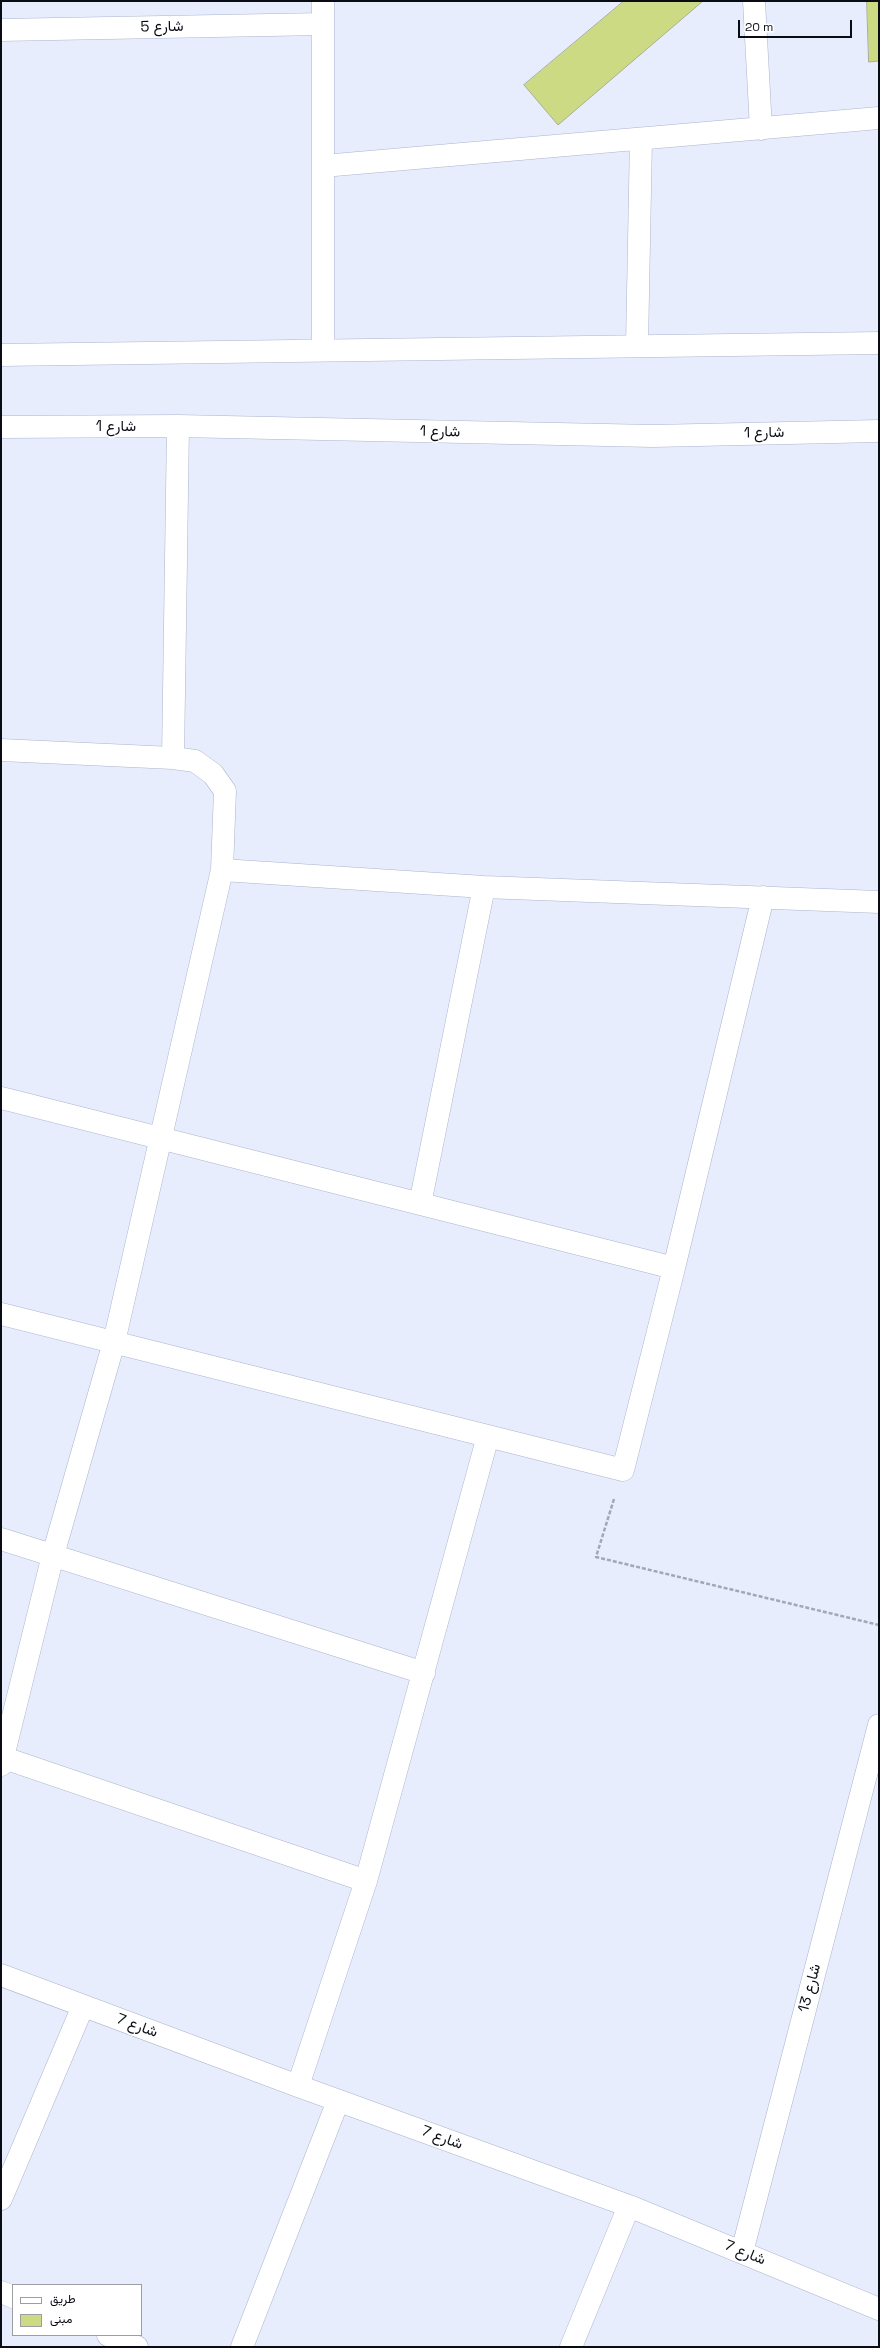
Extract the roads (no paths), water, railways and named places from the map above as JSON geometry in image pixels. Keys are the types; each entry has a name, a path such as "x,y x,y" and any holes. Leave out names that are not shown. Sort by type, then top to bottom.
{"street":[{"path":"323,1 323,350"},
{"path":"754,1 761,129"},
{"name":"شارع 5","path":"1,30 323,24"},
{"path":"323,166 879,118"},
{"path":"637,345 641,139"},
{"path":"1,355 637,345 879,343"},
{"path":"174,758 178,426"},
{"name":"شارع 1","path":"1,427 178,426 653,436 879,431"},
{"path":"1,750 174,758 195,761 214,774 225,791 222,870 161,1138 114,1342 53,1555 2,1760 366,1881"},
{"path":"222,870 484,887 879,902"},
{"path":"420,1204 484,887"},
{"path":"1,1314 623,1470 674,1268 763,897"},
{"path":"1,1098 674,1268"},
{"path":"298,2086 366,1881 488,1436"},
{"path":"1,1539 424,1673"},
{"name":"شارع 13","path":"742,2252 879,1725"},
{"name":"شارع 7","path":"1,1975 338,2101 629,2206 879,2309"},
{"path":"1,2199 83,2006"},
{"path":"242,2347 338,2101"},
{"path":"571,2347 629,2206"},
{"path":"1,2292 12,2297"},
{"path":"110,2336 137,2347"}]}
